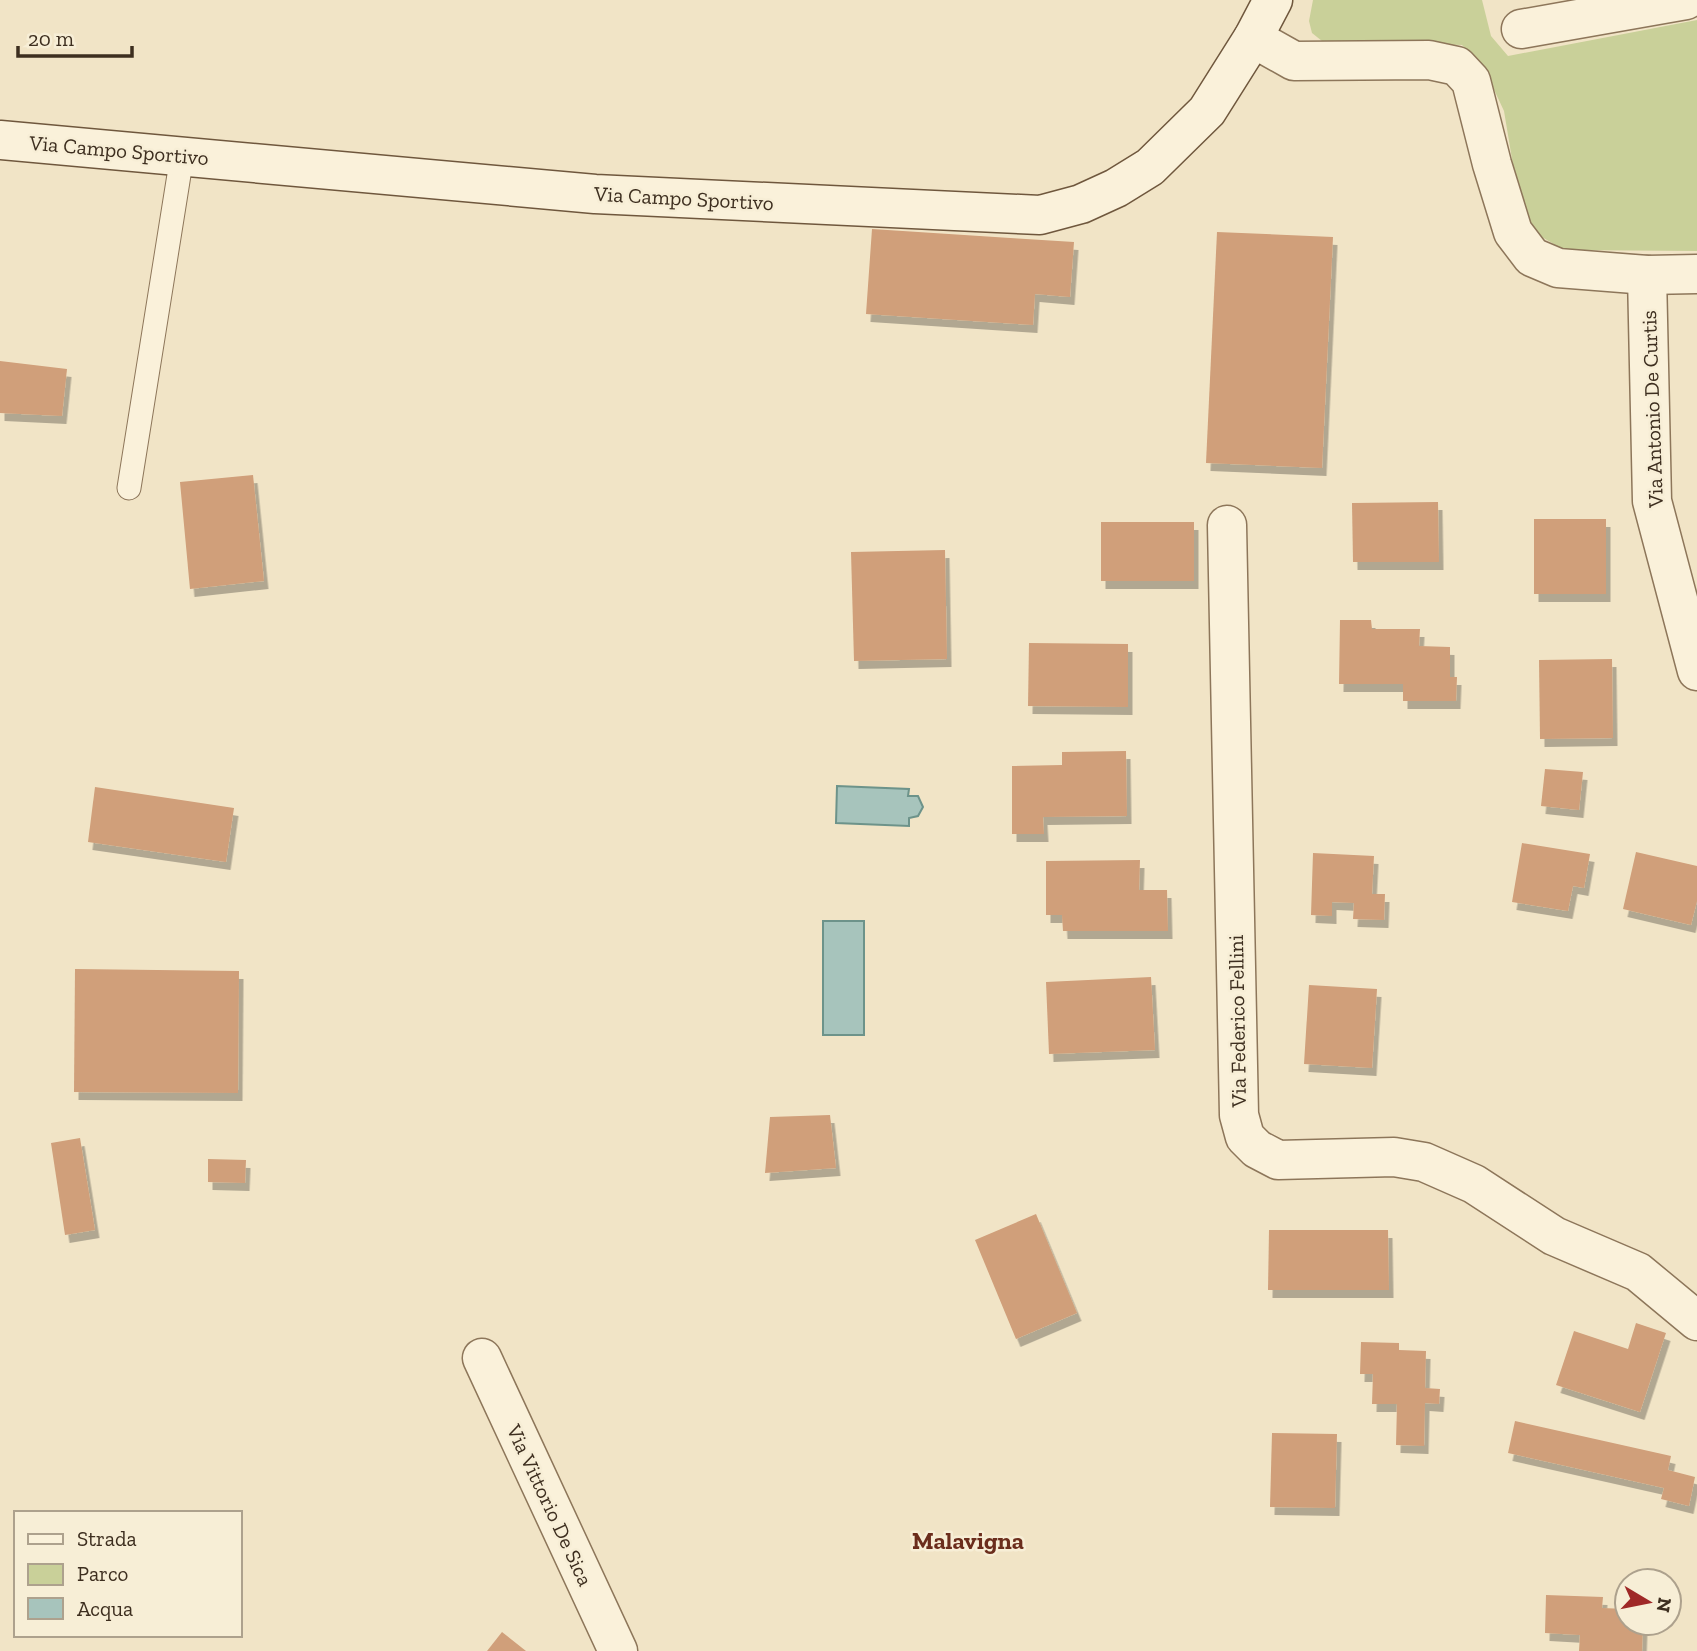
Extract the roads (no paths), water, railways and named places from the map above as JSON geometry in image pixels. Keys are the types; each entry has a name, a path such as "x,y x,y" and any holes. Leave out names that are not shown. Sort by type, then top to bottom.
{"street":[{"name":"Via Campo Sportivo","path":"0,139 595,194 1041,215 1081,204 1116,188 1150,167 1207,111 1253,38 1273,0"},
{"path":"1521,29 1686,0"},
{"path":"1253,38 1294,61 1429,60 1457,66 1471,81 1513,232 1532,257 1558,268 1647,275 1697,274"},
{"name":"Via Antonio De Curtis","path":"1647,275 1652,501 1697,671"},
{"name":"Via Federico Fellini","path":"1227,525 1239,1115 1245,1137 1257,1149 1278,1160 1394,1157 1424,1161 1474,1184 1554,1236 1639,1272 1697,1321"},
{"name":"Via Vittorio De Sica","path":"481,1358 618,1651"}],"lane":[{"path":"129,488 182,156"}],"water":[{"path":"837,786 909,789 908,796 918,796 923,807 918,816 909,818 909,826 836,823"},
{"path":"823,921 864,921 864,1035 823,1035"}],"district":[{"name":"Malavigna","path":"968,1540"}]}
